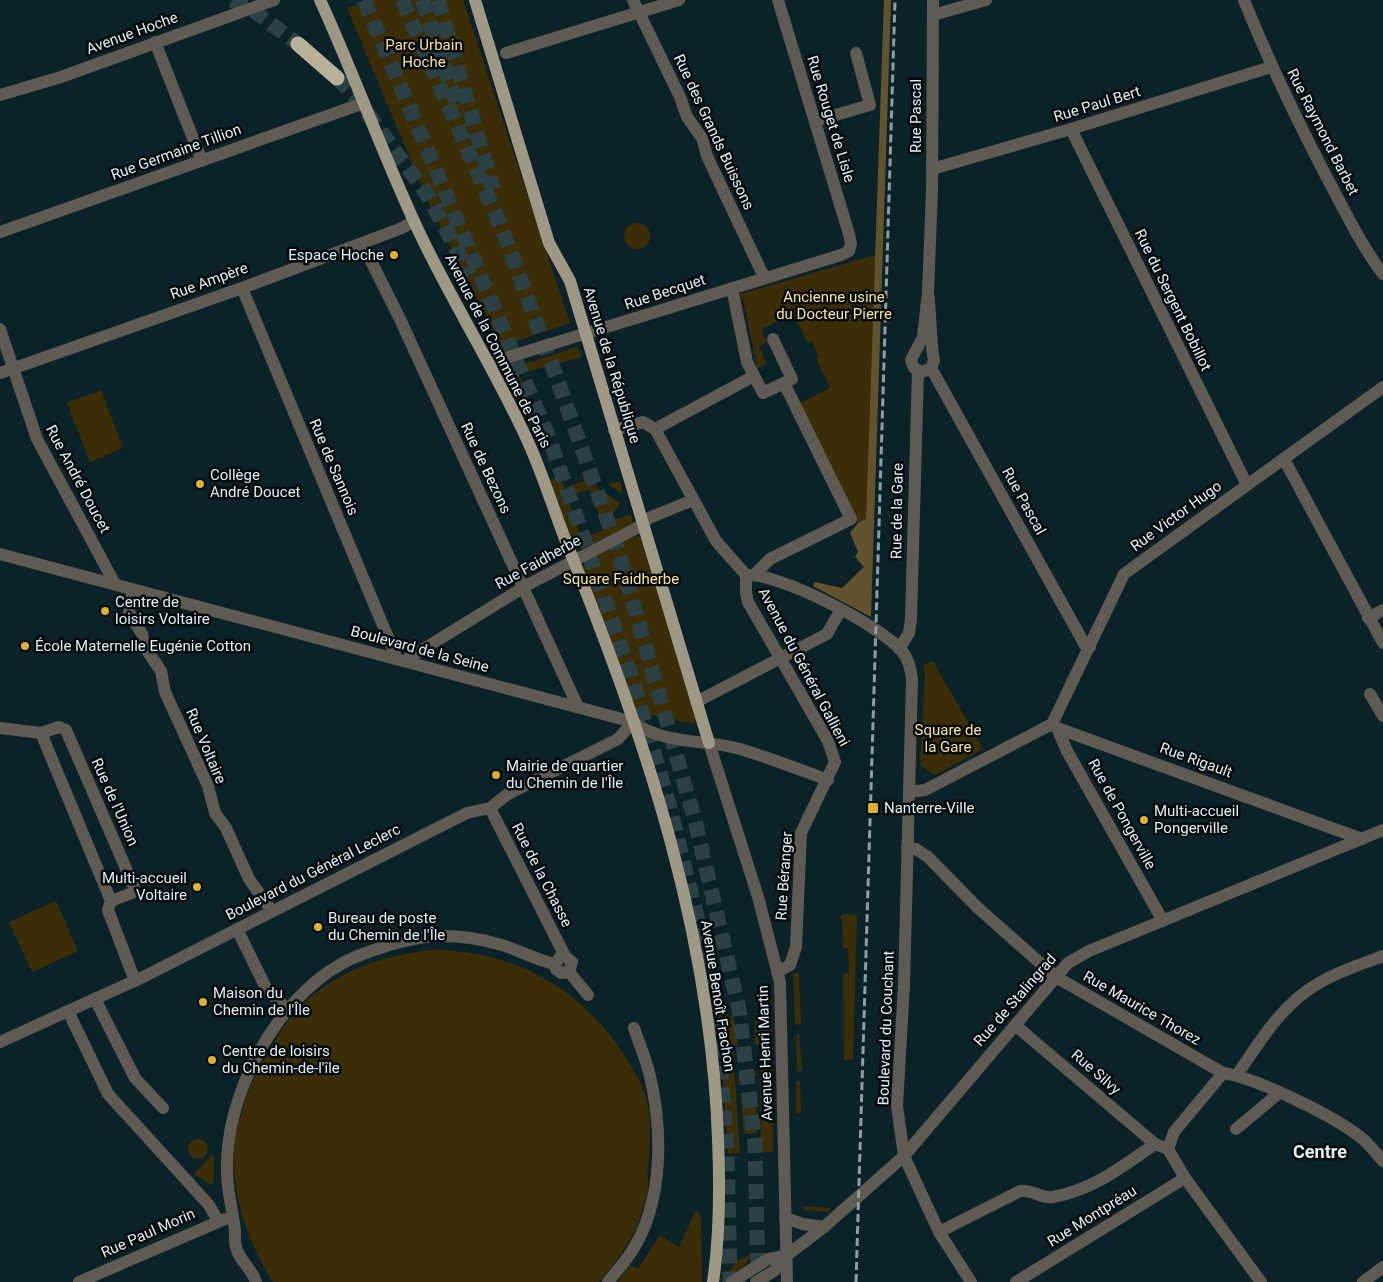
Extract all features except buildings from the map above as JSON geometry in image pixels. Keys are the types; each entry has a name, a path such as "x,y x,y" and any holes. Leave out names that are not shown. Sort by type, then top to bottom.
{"highway":[{"path":"298,44 337,78"}],"main road":[{"name":"Avenue de la Commune de Paris","path":"320,0 414,221 535,457 573,561 625,693 633,722"},
{"name":"Avenue de la République","path":"475,0 549,243 570,281 709,743"},
{"name":"Avenue Benoît Frachon","path":"633,722 645,753 674,852 707,1017 715,1078 719,1170 713,1282"}],"street":[{"name":"Avenue Hoche","path":"0,95 61,77 274,0"},
{"name":"Rue des Grands Buissons","path":"634,0 687,117 702,138 707,156 764,277"},
{"path":"506,54 679,0"},
{"name":"Rue Rouget de Lisle","path":"778,0 849,234 850,249"},
{"name":"Rue Pascal","path":"918,371 911,360 918,350 923,337 928,292 932,169 932,0"},
{"path":"933,15 986,0"},
{"name":"Rue Raymond Barbet","path":"1244,0 1271,67 1358,238 1383,274"},
{"path":"155,42 202,161"},
{"path":"814,121 870,105 856,53"},
{"name":"Rue Paul Bert","path":"932,169 1271,67"},
{"name":"Rue Germaine Tillion","path":"0,232 364,103"},
{"name":"Rue du Sergent Bobillot","path":"1070,129 1246,485"},
{"name":"Rue Ampère","path":"0,373 242,288 362,243 414,221"},
{"name":"Rue de Bezons","path":"362,243 399,317 578,707"},
{"name":"Rue Becquet","path":"488,363 764,277 842,255 850,249"},
{"name":"Rue de Sannois","path":"242,288 400,660"},
{"path":"732,288 747,362 763,393 792,379 773,339"},
{"name":"Rue Pascal","path":"928,292 933,338 931,353 934,360 931,368 1085,645 1090,647"},
{"name":"Rue André Doucet","path":"0,329 37,439 115,584"},
{"path":"918,350 928,350 931,353"},
{"path":"918,371 926,371 931,368"},
{"name":"Rue de la Gare","path":"899,648 909,633 911,619 918,371"},
{"path":"614,430 643,422 655,429 754,376"},
{"path":"750,575 770,559 851,519 784,383"},
{"name":"Rue Victor Hugo","path":"1055,726 1124,574 1196,514 1246,485 1383,387"},
{"name":"Avenue du Général Gallieni","path":"655,429 716,541 750,575 746,593 748,602 828,741 835,762 828,780"},
{"path":"1284,459 1383,643"},
{"name":"Rue Faidherbe","path":"400,660 524,587 643,524 649,518 693,500"},
{"name":"Boulevard de la Seine","path":"0,554 633,722 652,733 695,743 709,743 739,749 828,780"},
{"path":"750,575 798,588 840,611 899,648"},
{"name":"Rue Voltaire","path":"133,590 129,613 142,634 146,649 161,671 165,692 208,786 212,808 226,828 249,879 272,910"},
{"path":"1368,618 1383,610"},
{"path":"696,702 827,634 840,611"},
{"name":"Boulevard du Couchant","path":"899,648 907,659 912,679 904,985 897,1106 904,1156 939,1232 972,1282"},
{"path":"1370,694 1383,716"},
{"name":"Boulevard du Général Leclerc","path":"0,1042 134,981 467,813 490,808 508,794 618,739 633,722"},
{"path":"909,792 925,790 1055,726"},
{"name":"Rue Rigault","path":"1055,726 1362,839"},
{"name":"Rue de Pongerville","path":"1055,726 1163,921"},
{"name":"Rue de l'Union","path":"0,728 41,733 59,727 66,730 134,887 132,893 111,901"},
{"path":"41,733 111,901 108,910 134,981"},
{"name":"Avenue Henri Martin","path":"709,743 758,897 780,982 788,1282"},
{"name":"Rue Béranger","path":"777,972 787,968 793,960 796,947 801,833 828,780"},
{"name":"Rue de la Chasse","path":"490,808 560,960 572,962 569,972 588,995"},
{"path":"1322,824 1338,849"},
{"name":"Rue de Stalingrad","path":"756,1282 774,1271 786,1256 824,1227 904,1156 1068,962 1089,951 1383,830"},
{"name":"Rue Maurice Thorez","path":"907,848 916,849 928,857 978,908 1056,977 1223,1073 1238,1075 1314,1109 1360,1138 1383,1161"},
{"path":"237,929 267,990 287,1009"},
{"path":"255,1277 237,1252 229,1199 227,1161 239,1098 259,1054 287,1009 319,979 341,964 364,954 408,940 440,936 468,938 498,944 541,961 560,960"},
{"path":"1238,1075 1274,1024 1300,996 1318,983 1383,956"},
{"path":"95,999 135,1078 163,1108"},
{"path":"68,1011 108,1094 209,1205 218,1221"},
{"name":"Rue Silvy","path":"1015,1025 1155,1144 1168,1149"},
{"path":"608,1282 632,1251 645,1224 656,1180 658,1148 655,1103 648,1072 634,1028"},
{"path":"1223,1073 1174,1132 1168,1149 1185,1178 1261,1282"},
{"path":"1236,1130 1278,1093"},
{"path":"939,1232 1020,1191 1029,1191 1053,1197 1095,1184 1155,1144"},
{"name":"Rue Montpréau","path":"1016,1282 1185,1178"},
{"path":"209,1205 229,1199"},
{"name":"Rue Paul Morin","path":"79,1282 218,1221 232,1217"},
{"path":"785,1218 803,1224 824,1227"},
{"name":"Rue de Stalingrad","path":"732,1282 768,1258 786,1256"},
{"path":"1363,1282 1383,1268"}],"green space":[{"name":"Parc Urbain Hoche","path":"372,0 463,0 570,323 502,346 433,213 347,8"},
{"path":"637,223 646,227 650,236 646,245 637,249 628,245 624,236 628,227"},
{"name":"Ancienne usine du Docteur Pierre","path":"875,255 866,520 858,523 799,403 830,388 816,359 819,357 812,341 808,343 793,314 761,329 767,342 759,346 766,364 757,368 743,299 740,294"},
{"path":"577,347 582,357 519,374 541,436 535,433 505,373 506,370"},
{"path":"101,390 123,448 90,462 67,403"},
{"path":"588,471 592,474 597,488 620,503 614,513 600,518 590,489 570,496 567,487 584,481 582,473"},
{"path":"560,476 582,538 604,530 603,524 628,515 631,515 633,524 582,549 574,546 550,480"},
{"path":"620,481 623,495 608,484"},
{"name":"Square Faidherbe","path":"636,536 641,537 696,719 693,724 637,712 586,578 583,566 585,561"},
{"name":"Square de la Gare","path":"933,661 983,749 935,775 920,765 925,674 923,665"},
{"path":"56,901 78,951 32,972 9,922"},
{"path":"843,914 857,915 853,1059 844,1060 843,974 849,973 848,948 843,948 842,920 840,917"},
{"path":"433,950 463,952 491,957 517,965 542,977 565,992 587,1010 606,1031 639,1079 647,1099 649,1114 648,1189 641,1215 630,1239 616,1261 599,1282 273,1282 256,1251 243,1219 239,1202 234,1168 234,1150 235,1139 247,1096 267,1054 294,1013 326,985 377,961 414,952"},
{"path":"796,972 799,974 801,1023 797,1026 795,1023 793,975"},
{"path":"771,996 772,1045 755,1045 755,1016"},
{"path":"715,1003 724,1013 734,1018 738,1046 721,1046"},
{"path":"799,1033 802,1069 800,1072 797,1071 796,1036"},
{"path":"760,1050 768,1050 772,1069 773,1152 761,1152"},
{"path":"721,1051 733,1051 740,1153 728,1154"},
{"path":"748,1069 751,1072 754,1070 757,1075 748,1081 738,1081 738,1076"},
{"path":"800,1081 801,1112 798,1114 796,1112 796,1082"},
{"path":"756,1091 757,1133 744,1134 741,1093"},
{"path":"198,1139 205,1142 208,1149 205,1156 198,1159 191,1156 188,1149 191,1142"},
{"path":"211,1155 214,1155 214,1182 211,1185 194,1174"},
{"path":"804,1206 830,1208 830,1210 829,1212 804,1210"},
{"path":"698,1211 701,1218 702,1282 618,1282 630,1265 638,1269 660,1235 679,1247 695,1212"},
{"path":"750,1255 752,1257 742,1268 718,1282 737,1261"}],"shaded area":[{"path":"884,0 891,0 871,617 813,586 815,582 842,588 864,567 855,557 858,552 850,533 858,523 866,519"}],"tunnel":[{"path":"232,0 254,11 298,44"},
{"path":"364,0 549,438 633,681 669,804 698,921 716,1012 727,1150 730,1282"},
{"path":"402,0 503,231 557,379 618,550 695,821 739,1009 755,1143 758,1278"},
{"path":"422,0 456,102"},
{"path":"438,0 493,189"},
{"path":"337,78 354,95 428,196 470,275"}],"railway":[{"path":"856,1282 895,0"}],"place":[{"name":"Espace Hoche","path":"394,255"},
{"name":"Collège André Doucet","path":"200,484"},
{"name":"Centre de loisirs Voltaire","path":"105,611"},
{"name":"École Maternelle Eugénie Cotton","path":"25,646"},
{"name":"Mairie de quartier du Chemin de l'Île","path":"496,775"},
{"name":"Nanterre-Ville","path":"873,808"},
{"name":"Multi-accueil Pongerville","path":"1144,820"},
{"name":"Multi-accueil Voltaire","path":"197,887"},
{"name":"Bureau de poste du Chemin de l'Île","path":"318,927"},
{"name":"Maison du Chemin de l'Île","path":"203,1002"},
{"name":"Centre de loisirs du Chemin-de-l'île","path":"212,1060"}],"district":[{"name":"Centre","path":"1320,1152"}]}
